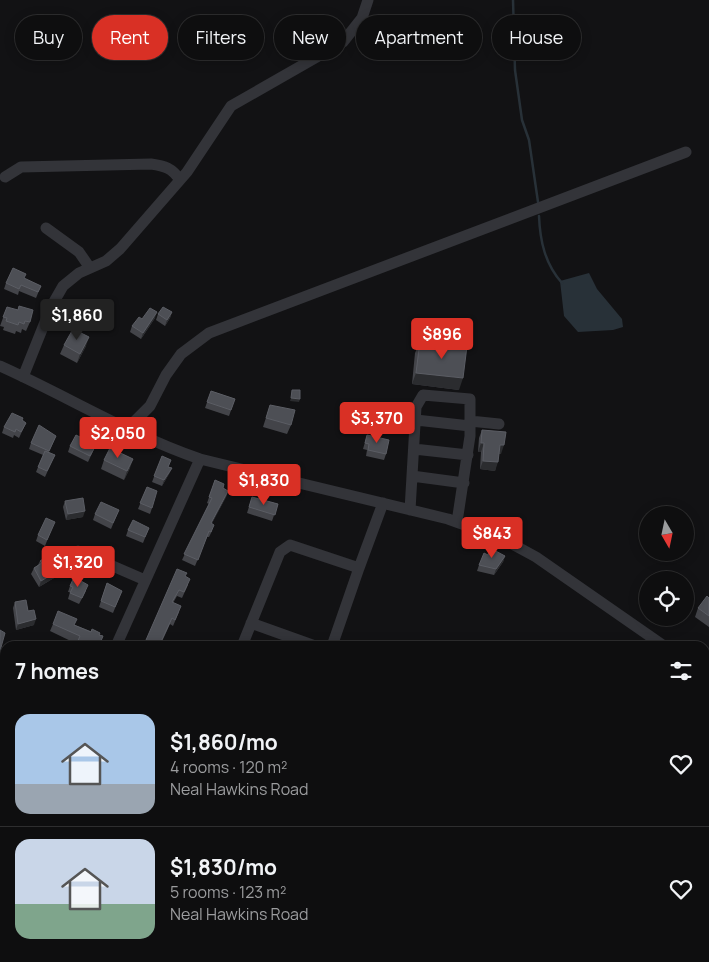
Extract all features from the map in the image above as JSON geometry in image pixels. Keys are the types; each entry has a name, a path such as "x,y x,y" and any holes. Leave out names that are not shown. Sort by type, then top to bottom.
{"street":[{"path":"23,377 51,307 63,286 79,273 106,261 120,249 180,180 231,106 343,42 362,18 368,0"},
{"path":"127,429 150,406 166,375 181,354 209,333 686,152"},
{"path":"5,177 21,167 151,164 167,166 174,170 180,180"},
{"path":"46,228 79,252 90,268"},
{"path":"0,366 127,429 200,459 457,522 501,538 536,557 657,641"},
{"path":"410,510 416,407 423,395 470,399 468,455 457,522"},
{"path":"416,420 499,424"},
{"path":"414,449 468,455"},
{"path":"118,641 200,459"},
{"path":"412,476 464,483"},
{"path":"334,641 383,503"},
{"path":"244,641 280,552 290,545 359,568"},
{"path":"78,551 146,580"},
{"path":"251,622 302,641"}],"shaded area":[{"path":"589,273 597,289 622,319 623,327 613,330 578,332 564,316 560,281"}],"building":[{"path":"13,268 26,274 24,278 41,286 38,292 21,285 19,289 6,283"},
{"path":"19,306 33,310 30,322 25,321 24,324 19,322 18,325 6,321 7,318 3,317 7,307 18,310"},
{"path":"163,307 172,312 167,320 158,314"},
{"path":"150,308 157,312 143,333 132,326 139,317 142,319"},
{"path":"73,329 89,337 80,354 64,345"},
{"path":"420,341 467,346 463,378 416,373"},
{"path":"292,390 300,390 300,399 291,398"},
{"path":"211,391 235,399 231,410 207,402"},
{"path":"352,403 364,405 361,419 349,416"},
{"path":"270,405 295,410 291,425 266,418"},
{"path":"12,413 23,418 22,420 26,423 21,432 16,429 15,432 4,427"},
{"path":"39,425 56,436 49,451 31,443"},
{"path":"482,430 506,432 504,445 500,445 498,462 483,461 484,443 481,443"},
{"path":"76,435 96,445 90,456 70,446"},
{"path":"367,435 389,440 386,454 368,450 369,444 365,443"},
{"path":"110,448 133,459 127,471 104,460"},
{"path":"45,451 55,455 47,471 38,467"},
{"path":"162,456 171,460 168,467 172,468 164,480 154,476"},
{"path":"215,480 224,484 223,488 228,491 211,523 214,525 211,532 209,531 198,560 184,554 212,498 209,497"},
{"path":"147,487 157,491 152,508 140,503"},
{"path":"252,497 278,504 275,515 249,507"},
{"path":"83,498 85,511 68,514 65,501"},
{"path":"101,502 119,510 113,523 95,514"},
{"path":"46,518 55,522 47,540 38,535"},
{"path":"133,520 149,528 145,537 128,530"},
{"path":"490,548 505,556 496,569 479,565 484,553 488,555"},
{"path":"48,556 56,572 41,581 34,568"},
{"path":"177,569 187,573 185,576 190,579 184,592 179,590 172,602 181,606 175,620 172,618 161,641 146,640"},
{"path":"74,577 88,585 82,598 70,593 73,587 70,586"},
{"path":"107,583 122,591 115,607 101,601"},
{"path":"707,596 709,598 709,616 698,608"},
{"path":"26,600 28,611 34,610 36,619 18,624 15,602"},
{"path":"58,611 77,619 74,625 91,632 92,629 103,636 101,641 78,641 80,636 53,624"},
{"path":"0,630 5,633 3,641 0,641"}],"waterway":[{"path":"513,0 515,70 522,120 529,140 538,202"},
{"path":"539,216 544,252 551,268 562,283"}]}
